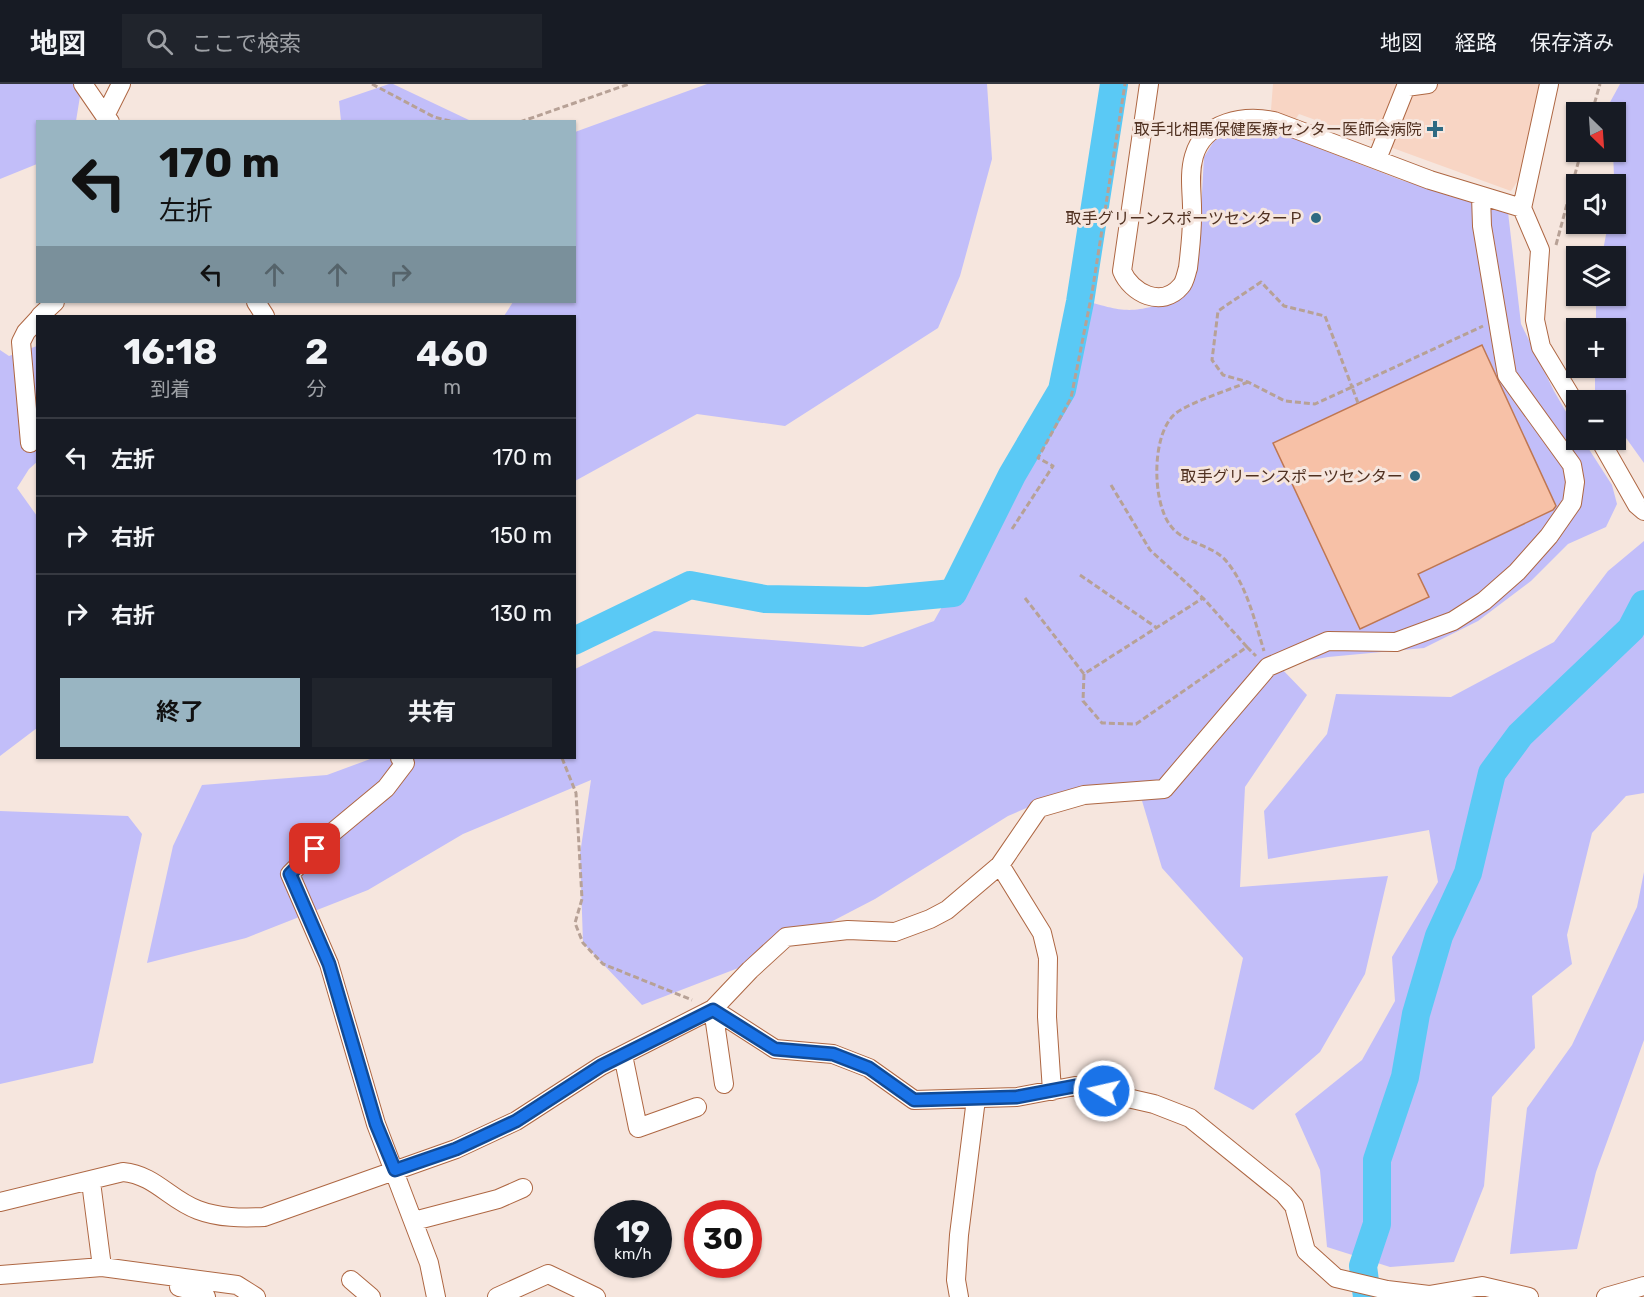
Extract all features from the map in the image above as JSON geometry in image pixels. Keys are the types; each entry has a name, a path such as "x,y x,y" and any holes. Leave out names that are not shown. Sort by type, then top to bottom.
{"street":[{"path":"83,84 108,119"},
{"path":"108,119 121,84"},
{"path":"1149,84 1122,271 1126,282 1140,294 1153,298 1175,292 1183,285 1189,258 1194,155 1204,137 1220,125 1238,118 1256,117 1274,121 1481,196 1522,208"},
{"path":"1377,159 1406,86 1428,84"},
{"path":"1550,84 1522,208 1540,250 1536,320 1541,346 1567,390"},
{"path":"0,1202 123,1173 140,1174 197,1210 234,1218 264,1217 456,1149 516,1121 623,1055 713,1010 750,970 786,937 848,930 895,932 947,910 1000,865 1039,808 1084,795 1164,789 1268,667 1328,641 1396,642 1453,621 1484,601 1517,572 1549,536 1572,502 1575,482 1572,465 1507,375 1482,226 1481,196"},
{"path":"42,315 54,303"},
{"path":"30,443 21,342 26,332 36,321"},
{"path":"1606,450 1636,505 1644,511"},
{"path":"401,759 405,763 386,788 327,837 290,874 329,964 372,1114 429,1263 436,1297"},
{"path":"1000,865 1041,933 1048,957 1047,1017 1052,1090"},
{"path":"713,1010 724,1084"},
{"path":"713,1010 775,1049 833,1054 869,1068 914,1100 1017,1097 1075,1086 1154,1104 1190,1119 1284,1194 1294,1206 1306,1251 1336,1278 1387,1290 1429,1295 1466,1293 1482,1286 1529,1297"},
{"path":"623,1055 638,1128 697,1107"},
{"path":"958,1297 956,1280 959,1235 976,1099"},
{"path":"92,1182 102,1268"},
{"path":"414,1221 498,1199 523,1188"},
{"path":"102,1268 204,1293 206,1297"},
{"path":"0,1275 102,1268 237,1285 256,1297"},
{"path":"497,1297 548,1274 596,1297"},
{"path":"351,1280 371,1297"},
{"path":"1606,1297 1644,1286"}],"path":[{"path":"372,84 434,117 446,120"},
{"path":"526,120 629,84"},
{"path":"1012,529 1053,466 1038,458 1071,398 1092,293 1125,84"},
{"path":"1595,102 1600,84"},
{"path":"1554,253 1578,162"},
{"path":"1358,403 1352,387 1325,316 1284,306 1261,282 1218,311 1212,360 1223,375 1248,382 1285,401 1315,404 1352,387 1498,318"},
{"path":"1248,382 1175,414 1162,437 1157,465 1157,496 1170,526 1183,537 1200,544 1227,561 1245,595 1268,667"},
{"path":"1111,485 1150,550 1203,598 1246,647 1268,667"},
{"path":"1080,575 1157,627"},
{"path":"1025,598 1084,674 1083,701 1102,723 1136,724 1246,647"},
{"path":"1084,674 1203,598"},
{"path":"562,759 576,793 582,899 575,923 583,943 603,964 713,1010"}],"shaded area":[{"path":"0,84 82,84 76,120 36,120 36,164 0,179"},
{"path":"393,84 469,120 341,120 339,101"},
{"path":"707,84 987,84 992,159 960,276 938,328 785,426 697,414 576,480 576,315 505,315 512,303 576,303 576,132"},
{"name":"取手北相馬保健医療センター医師会病院","path":"1273,84 1539,84 1519,179 1511,191 1299,114 1295,120 1271,110"},
{"path":"1620,84 1644,84 1644,463 1626,438 1626,390 1595,390 1595,378 1626,378 1626,318 1596,318 1596,306 1626,306 1626,246 1604,246 1606,234 1626,234 1626,174 1614,174 1613,162 1626,162 1626,102 1610,102"},
{"path":"1246,125 1269,129 1401,180 1508,212 1521,324 1566,412 1566,450 1589,450 1612,485 1617,504 1606,527 1568,544 1531,581 1478,621 1424,648 1328,657 1279,666 1307,695 1245,787 1240,887 1388,876 1365,974 1320,1052 1253,1110 1214,1089 1243,958 1162,868 1140,794 1063,792 1008,816 875,899 754,962 642,1005 583,943 580,854 591,780 463,834 368,890 246,938 147,963 173,846 202,785 327,775 370,759 576,759 576,669 654,631 863,647 934,621 1056,403 1077,298 1108,307 1130,310 1152,307 1183,297 1198,264 1204,157 1214,141"},
{"path":"36,346 36,463 29,469 17,488 36,515 36,729 0,756 0,350 9,356"},
{"path":"1644,541 1644,793 1626,796 1592,833 1567,935 1572,964 1532,996 1535,1048 1492,1097 1484,1186 1454,1262 1390,1267 1327,1247 1320,1170 1295,1114 1362,1060 1395,1001 1392,957 1438,882 1429,830 1268,859 1264,811 1327,734 1336,694 1451,697 1554,642 1608,571"},
{"path":"0,811 128,816 142,834 93,1063 0,1084"},
{"path":"1644,872 1644,1040 1596,1172 1577,1249 1510,1254 1527,1108 1572,1045 1637,907"}],"building":[{"name":"取手グリーンスポーツセンター","path":"1482,345 1556,506 1553,510 1418,574 1429,597 1360,629 1273,443"}],"waterway":[{"path":"576,640 690,585 765,599 868,601 953,593 1012,475 1062,390 1080,302 1114,84"},
{"path":"1367,1297 1363,1266 1377,1224 1377,1160 1405,1077 1416,1014 1439,936 1468,873 1492,773 1520,735 1631,629 1644,604"}],"place":[{"name":"取手北相馬保健医療センター医師会病院","path":"1435,129"},
{"name":"取手グリーンスポーツセンターＰ","path":"1316,218"},
{"name":"取手グリーンスポーツセンター","path":"1415,476"}],"route":[{"path":"315,849 290,874 329,964 362,1081 376,1124 395,1170 456,1149 516,1121 601,1066 713,1010 775,1049 833,1054 869,1068 914,1100 1017,1097 1075,1086 1104,1091"}]}
